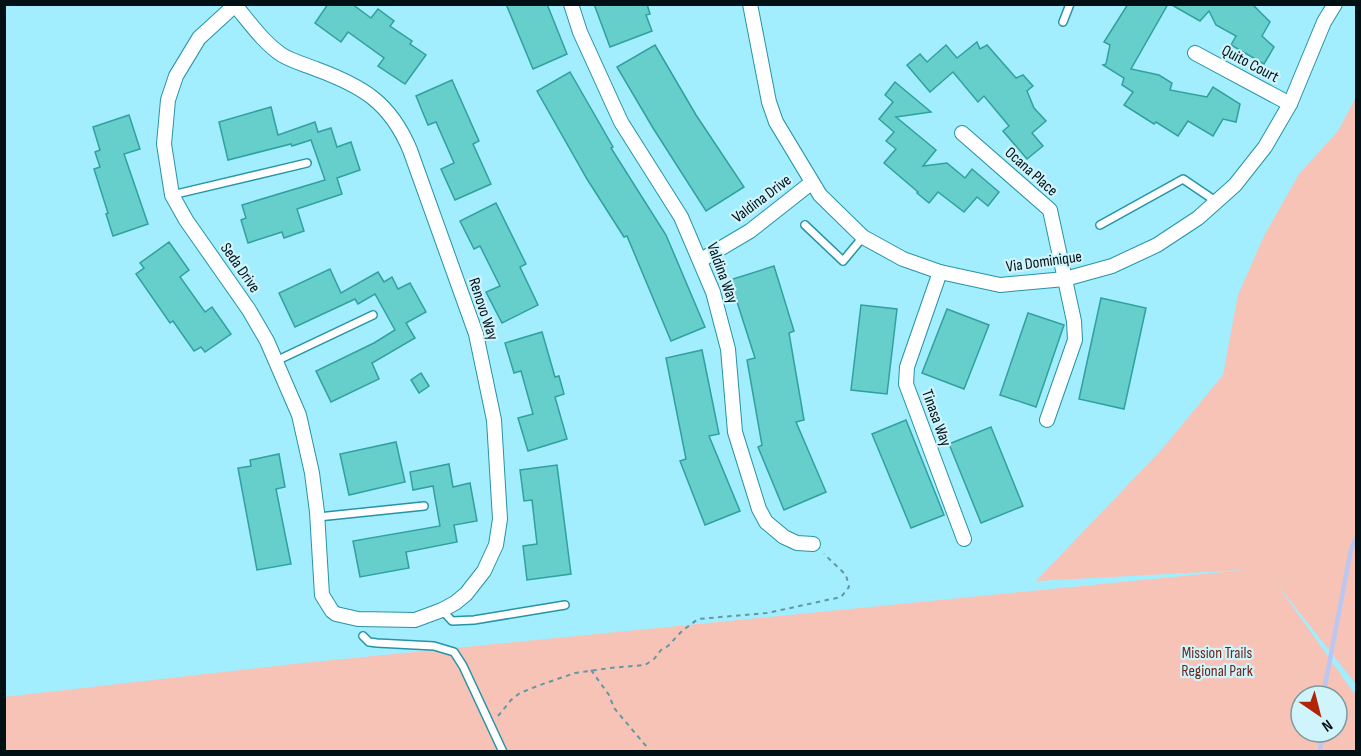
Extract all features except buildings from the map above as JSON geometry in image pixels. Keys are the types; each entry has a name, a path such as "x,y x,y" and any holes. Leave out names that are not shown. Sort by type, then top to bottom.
{"street":[{"name":"Valdina Way","path":"571,4 580,32 621,122 681,217 714,292 728,349 735,432 759,509 766,522 784,537 797,543 813,544"},
{"name":"Via Dominique","path":"750,4 769,102 776,122 820,195 863,237 903,259 939,272 1000,285 1065,279 1112,266 1150,249 1178,232 1217,202 1240,179 1265,147 1290,104 1324,22 1335,4"},
{"name":"Seda Drive","path":"236,5 199,38 176,76 168,100 164,144 172,195 186,220 249,310 276,361 299,415 312,473 318,517 322,595 336,614 358,618"},
{"name":"Renovo Way","path":"236,5 262,38 284,56 355,85 376,99 396,123 410,150 476,334 494,420 500,506 499,532 491,558 476,583 466,594 442,610 415,620 358,618"},
{"name":"Quito Court","path":"1195,53 1290,104"},
{"name":"Ocana Place","path":"962,133 1050,210 1074,321 1075,340 1047,420"},
{"name":"Valdina Drive","path":"701,260 750,231 811,183"},
{"name":"Tinasa Way","path":"939,272 907,367 906,384 964,539"}],"lane":[{"path":"1063,22 1070,4"},
{"path":"172,195 307,163"},
{"path":"1100,225 1184,179 1217,202"},
{"path":"805,225 843,261 863,237"},
{"path":"276,361 373,315"},
{"path":"318,517 424,506"},
{"path":"442,610 452,621 474,620 565,605"},
{"path":"363,636 369,642 434,646 454,652 463,666 503,752"}],"path":[{"path":"491,724 520,693 556,679 591,670 645,665 698,619 767,613 841,597 849,586 846,574 813,544"},
{"path":"591,670 609,695 614,708 646,746 647,752"}],"green space":[{"name":"Mission Trails Regional Park","path":"1356,97 1356,684 1276,583 1348,684 1289,684 1289,744 1349,744 1349,686 1356,696 1356,751 5,752 4,697 303,663 1244,570 1036,581 1163,448 1223,375 1238,295 1264,236 1299,174 1338,131"}],"waterway":[{"path":"1325,684 1351,549 1356,539"},
{"path":"1320,752 1321,744"}]}
